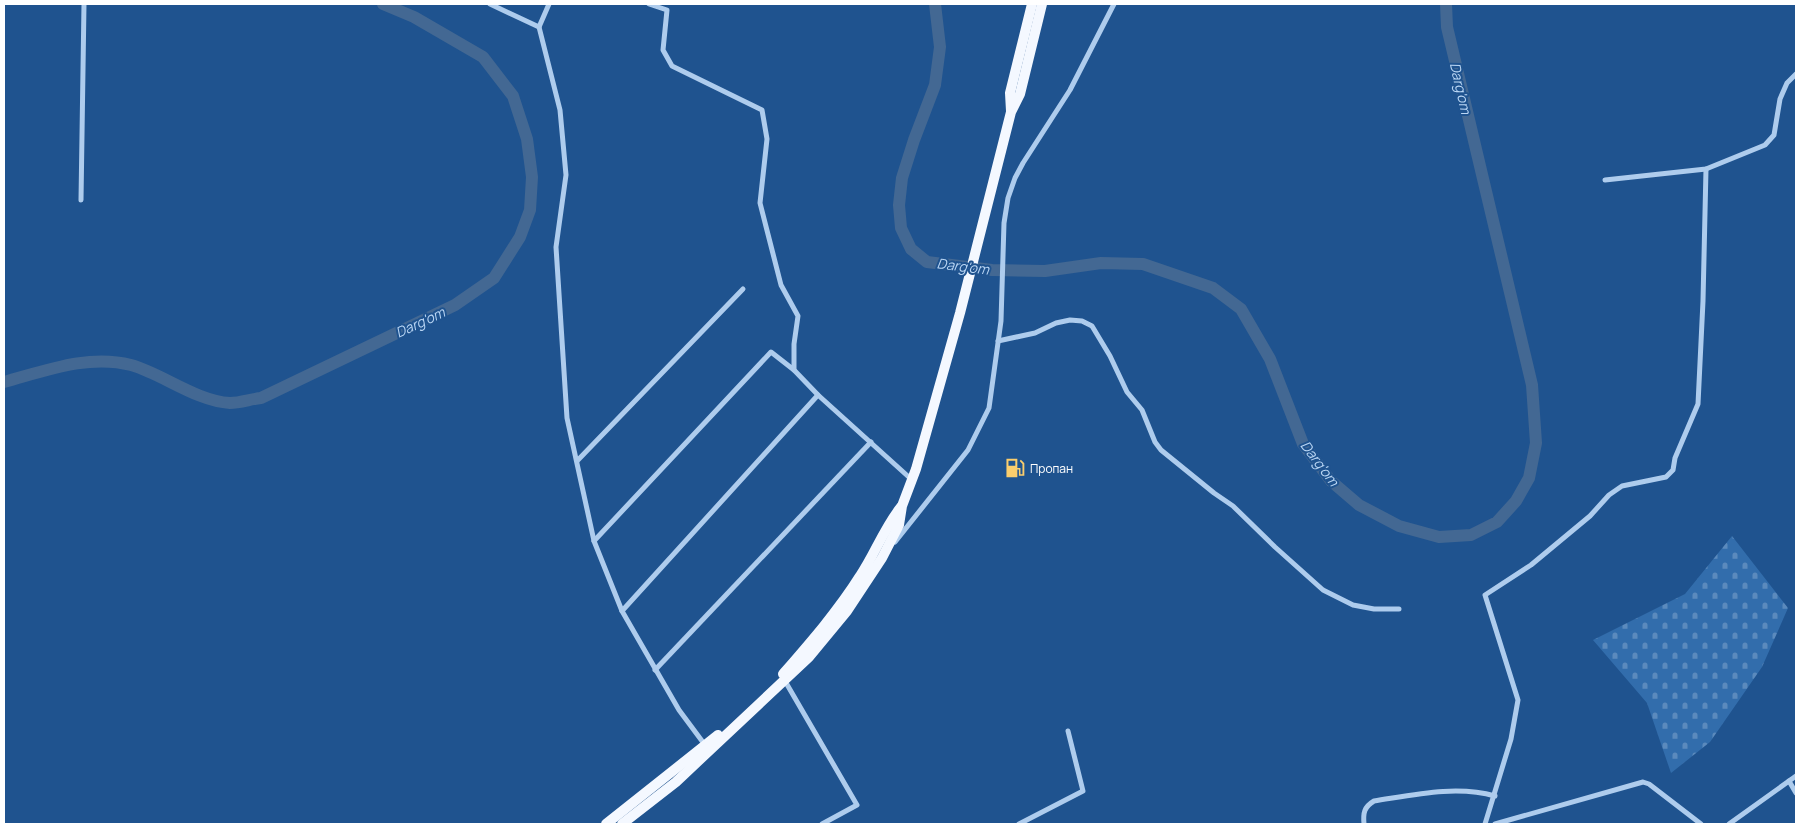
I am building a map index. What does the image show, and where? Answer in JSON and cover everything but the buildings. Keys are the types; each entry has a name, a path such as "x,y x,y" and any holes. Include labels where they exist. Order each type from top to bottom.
{"main road":[{"path":"1012,112 1010,93 1032,4"},
{"path":"622,824 676,782 809,658 847,611 882,558 899,526 902,506 916,469 960,313 1012,112 1020,94 1042,4"},
{"path":"606,824 705,746 779,679 854,586 874,554 891,520 902,506"}],"street":[{"path":"81,200 84,4"},
{"path":"490,4 539,27"},
{"path":"549,4 539,27 560,110 566,175 556,248 567,418 576,462 594,541 622,611 654,670 679,710 705,746"},
{"path":"649,4 667,10 663,50 672,66 762,110 767,140 760,204 781,285 798,316 794,344 794,370"},
{"path":"882,558 968,450 989,408 1001,321 1004,223 1008,198 1015,178 1033,146 1070,90 1114,4"},
{"path":"1605,180 1706,169 1765,145 1774,135 1780,98 1787,83 1796,74"},
{"path":"1485,824 1511,739 1518,700 1485,595 1532,565 1590,516 1609,495 1622,486 1666,477 1673,470 1675,458 1698,404 1706,169"},
{"path":"576,462 743,289"},
{"path":"998,341 1035,333 1056,323 1070,320 1082,321 1092,326 1110,356 1127,392 1142,410 1155,442 1161,450 1214,494 1234,506 1275,547 1323,590 1353,605 1374,609 1399,609"},
{"path":"594,541 772,352 794,370 818,395 911,479"},
{"path":"622,611 818,395"},
{"path":"654,670 871,442"},
{"path":"785,681 857,805 822,824"},
{"path":"1018,824 1083,791 1068,731"},
{"path":"1729,824 1796,776"},
{"path":"1789,781 1796,793"},
{"path":"1495,824 1643,782 1649,784 1701,824"},
{"path":"1364,824 1363,812 1374,801 1435,792 1482,793 1495,796"}],"green space":[{"path":"1732,536 1788,608 1762,667 1710,742 1671,773 1647,703 1593,640 1685,594"}],"waterway":[{"name":"Darg'om","path":"4,382 67,365 99,361 115,362 143,369 192,392 217,401 234,403 261,398 455,305 494,278 520,237 530,210 532,177 527,139 513,96 483,57 414,17 383,4"},
{"name":"Darg'om","path":"935,4 940,47 935,85 902,178 899,205 901,228 911,249 927,262 992,270 1045,271 1101,263 1143,264 1213,288 1241,309 1270,359 1303,444 1331,481 1359,505 1399,526 1439,537 1471,535 1497,522 1516,501 1529,478 1536,443 1532,385 1447,27 1446,4"}],"place":[{"name":"Пропан","path":"1015,468"}]}
